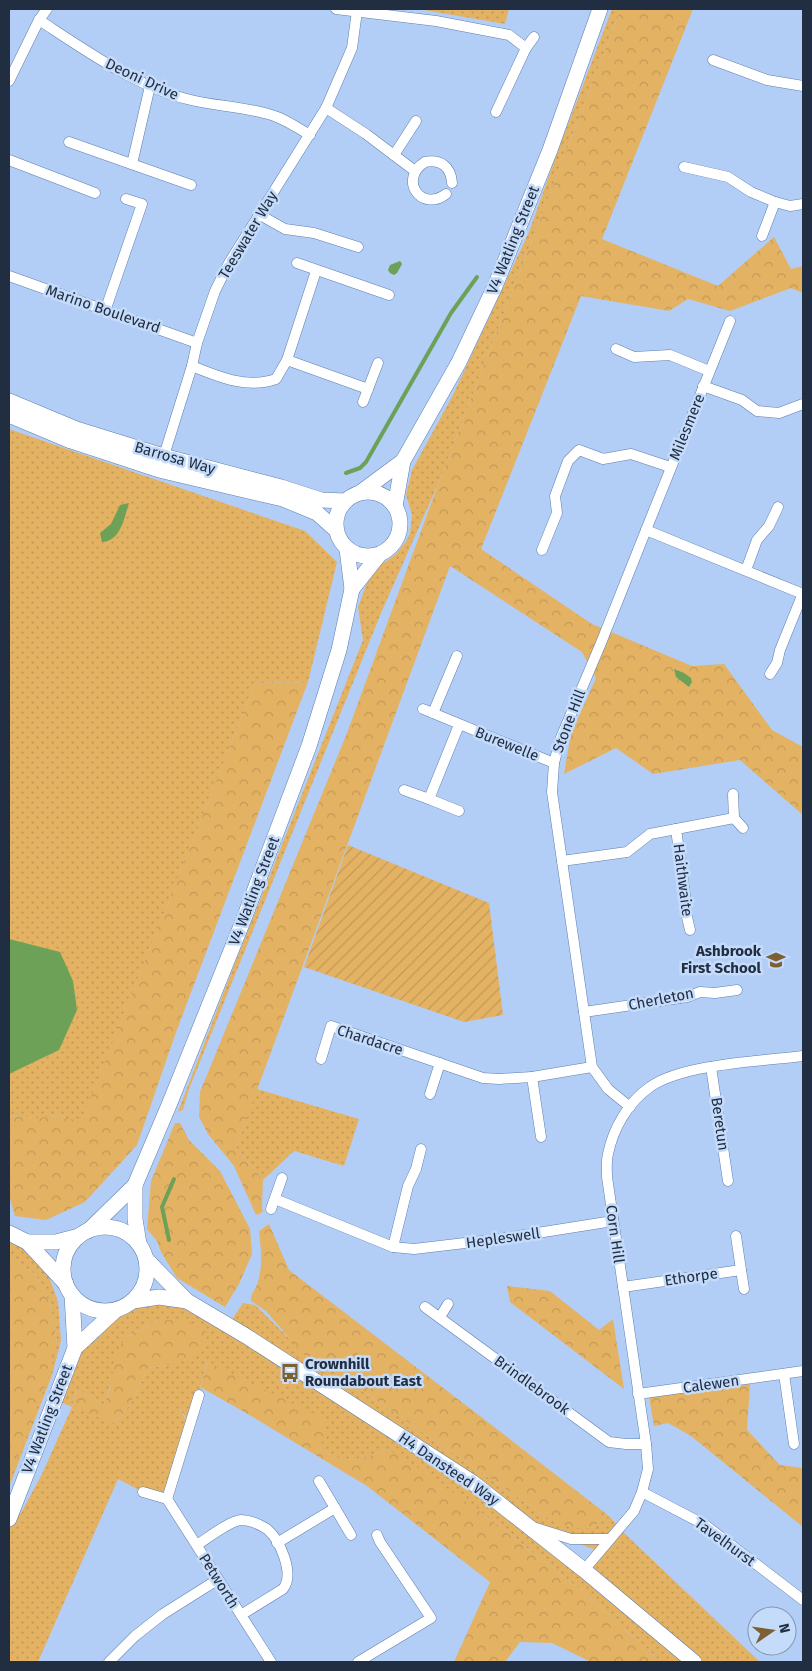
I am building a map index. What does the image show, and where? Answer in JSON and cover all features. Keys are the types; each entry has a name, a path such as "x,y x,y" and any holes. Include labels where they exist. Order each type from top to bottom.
{"street":[{"path":"9,81 39,20 47,9"},
{"path":"336,9 436,21 509,35 526,48"},
{"name":"V4 Watling Street","path":"395,506 403,461 459,362 495,286 550,150 600,9"},
{"name":"Teeswater Way","path":"161,463 192,366 197,342 216,291 229,263 326,108 352,48 357,11"},
{"name":"Deoni Drive","path":"39,20 90,54 150,86 187,99 250,109 278,117 310,135"},
{"path":"496,112 526,48 534,37"},
{"path":"714,60 767,80 803,86"},
{"path":"132,164 150,86"},
{"path":"326,108 366,134 415,171"},
{"path":"394,155 416,120"},
{"path":"68,142 191,185"},
{"path":"9,160 95,193"},
{"path":"446,194 435,200 423,198 414,189 415,171 425,162 438,162 449,170 452,183"},
{"path":"684,167 728,177 751,192 774,202 790,206 803,204"},
{"path":"106,311 142,204 126,199"},
{"path":"762,236 774,202"},
{"path":"260,214 285,228 314,233 358,247"},
{"path":"297,263 389,295"},
{"path":"192,366 231,381 266,383 276,379 287,360 316,271"},
{"name":"Marino Boulevard","path":"9,276 197,342"},
{"name":"Milesmere","path":"646,530 730,321"},
{"path":"616,350 634,357 670,355 710,371"},
{"path":"287,360 368,390"},
{"path":"363,402 378,363"},
{"name":"Milesmere","path":"704,386 742,400 757,411 778,413 803,404"},
{"name":"Barrosa Way","path":"9,401 161,463 283,499 317,513 336,530"},
{"name":"Barrosa Way","path":"9,415 71,442 161,463 282,487 321,500 345,501"},
{"name":"Milesmere","path":"542,550 557,513 555,496 568,461 579,450 604,459 631,454 670,467"},
{"name":"V4 Watling Street","path":"361,492 403,461"},
{"path":"369,492 384,496 395,506 401,522 398,538 393,546 372,557 359,556 347,549 342,544 336,530 337,514 345,501 353,495 369,492"},
{"path":"746,570 757,540 769,526 778,506"},
{"path":"646,530 803,594 780,650 777,663 770,674"},
{"name":"Stone Hill","path":"630,1107 608,1089 592,1067 552,792 554,763 560,740 646,530"},
{"name":"V4 Watling Street","path":"139,1244 135,1219 135,1185 243,921 309,746 339,650 352,589 347,549"},
{"name":"V4 Watling Street","path":"352,589 379,555"},
{"name":"Burewelle","path":"456,656 428,711 554,763"},
{"name":"Burewelle","path":"430,799 459,724"},
{"path":"404,790 459,811"},
{"path":"733,794 734,818 743,828"},
{"name":"Haithwaite","path":"562,861 627,852 650,834 734,818"},
{"name":"Haithwaite","path":"676,829 686,913 690,930"},
{"name":"Cherleton","path":"584,1012 687,997 700,992 714,993 737,990"},
{"name":"Chardacre","path":"321,1059 327,1024 483,1078 532,1077 592,1067"},
{"name":"Corn Hill","path":"584,1570 634,1510 642,1492 648,1469 607,1177 607,1156 616,1129 630,1107 650,1087 680,1073 711,1067 803,1056"},
{"path":"430,1094 440,1063"},
{"name":"Beretun","path":"711,1067 728,1182"},
{"path":"532,1077 541,1138"},
{"path":"392,1247 408,1186 416,1168 421,1149"},
{"path":"272,1209 282,1178"},
{"name":"V4 Watling Street","path":"84,1233 135,1185"},
{"name":"Hepleswell","path":"275,1199 392,1247 414,1249 614,1221"},
{"path":"9,1234 27,1242 56,1242 102,1227 116,1228 129,1234 139,1244 147,1260 145,1283 133,1301 116,1310 92,1309 81,1304 27,1242"},
{"path":"69,1290 63,1271 65,1258 71,1245 84,1233"},
{"path":"736,1236 744,1289"},
{"name":"H4 Dansteed Way","path":"147,1260 187,1301 246,1336 472,1482 584,1570 694,1662"},
{"name":"Ethorpe","path":"623,1287 741,1270"},
{"name":"V4 Watling Street","path":"69,1290 75,1348"},
{"name":"H4 Dansteed Way","path":"133,1301 160,1297 187,1301"},
{"path":"440,1317 448,1304"},
{"name":"Brindlebrook","path":"426,1307 609,1442 646,1444"},
{"name":"V4 Watling Street","path":"9,1519 75,1348 116,1310"},
{"name":"Calewen","path":"638,1394 803,1371"},
{"path":"784,1374 794,1444"},
{"path":"143,1492 168,1499 199,1395"},
{"path":"319,1481 351,1534"},
{"name":"Tavelhurst","path":"642,1492 705,1525 803,1600"},
{"name":"Petworth","path":"168,1499 270,1662"},
{"path":"276,1543 335,1508"},
{"path":"197,1544 235,1521 255,1522 268,1530 287,1561 286,1585 283,1589 241,1615"},
{"path":"529,1526 571,1539 608,1539"},
{"path":"364,1661 430,1618 377,1535"},
{"path":"109,1662 135,1636 163,1614 218,1580"}],"green space":[{"path":"418,9 509,9 505,24"},
{"path":"612,9 621,9 439,482 381,613 189,1089 183,1110 178,1112 363,640 358,607 371,572 396,554 410,534 412,514 406,495 412,470 453,395 529,232"},
{"path":"621,9 693,9 602,239 718,286 774,237 791,269 803,266 803,293 791,288 730,311 688,299 669,311 581,296 481,549 592,624 692,666 724,664 772,730 803,747 803,815 740,760 653,774 616,748 564,774 571,734 596,678 582,652 450,566 236,1147 263,1180 263,1212 256,1215 234,1166 208,1134 199,1117 200,1092 347,733 439,482"},
{"path":"9,429 305,531 337,562 308,682 255,683 81,1123 60,1116 36,1118 9,1116"},
{"path":"308,682 175,1035 137,1145 85,1202 46,1220 15,1216 9,1196 9,1116 36,1118 60,1116 81,1122 255,683"},
{"path":"348,845 489,903 503,1015 464,1022 304,967"},
{"path":"257,1089 359,1119 344,1166 294,1151 263,1180 236,1147"},
{"path":"175,1123 180,1123 189,1140 220,1171 250,1229 252,1254 239,1284 225,1307 177,1278 161,1252 157,1241 147,1229 151,1181"},
{"path":"269,1224 289,1270 609,1516 591,1528 573,1528 551,1520 330,1369 301,1353 266,1311 251,1301 261,1269 259,1231"},
{"path":"9,1238 38,1259 49,1277 58,1301 61,1341 52,1375 9,1487 9,1480 57,1342 50,1304 36,1275 9,1256"},
{"path":"9,1256 36,1275 50,1304 57,1342 50,1373 9,1480"},
{"path":"507,1286 550,1291 599,1330 613,1319 624,1389 510,1302"},
{"path":"159,1297 229,1324 243,1303 255,1305 297,1346 301,1353 330,1369 551,1520 591,1528 609,1516 624,1533 747,1650 747,1656 754,1656 760,1662 661,1662 582,1591 482,1513 388,1450 354,1459 330,1455 320,1450 321,1439 207,1362 191,1424 178,1407 187,1421 167,1499 143,1492 118,1479 38,1662 9,1662 9,1519 10,1516 21,1513 42,1474 72,1407 53,1399 75,1348 116,1310","holes":["157,1320 186,1320 168,1365 149,1368 125,1412 113,1423 72,1406 77,1389 104,1405 126,1337","531,1527 599,1551 584,1570"]},
{"path":"157,1320 186,1320 208,1333 201,1355 168,1365 149,1368 125,1412 113,1423 72,1407 77,1389 104,1405 110,1388 116,1353 126,1337"},
{"path":"207,1362 327,1420 320,1450 330,1455 354,1459 388,1450 402,1457 482,1513 582,1591 661,1662 591,1662 552,1643 520,1642 505,1662 454,1662 490,1582 367,1486 202,1388 199,1395"},
{"path":"750,1384 747,1430 780,1465 803,1468 803,1527 691,1436 668,1423 654,1426 649,1397"}],"shaded area":[{"path":"400,261 402,264 397,273 394,275 390,273 388,270 390,265"},
{"path":"129,503 118,533 114,538 102,542 100,533 111,524 120,505"},
{"path":"674,669 691,678 692,682 689,687 676,677"},
{"path":"9,939 60,952 73,981 77,1010 59,1050 9,1074"}],"waterway":[{"path":"346,473 360,468 366,462 451,313 477,277"},
{"path":"169,1240 162,1207 174,1179"}],"place":[{"name":"Ashbrook First School","path":"776,960"},
{"name":"Crownhill Roundabout East","path":"290,1373"}]}
